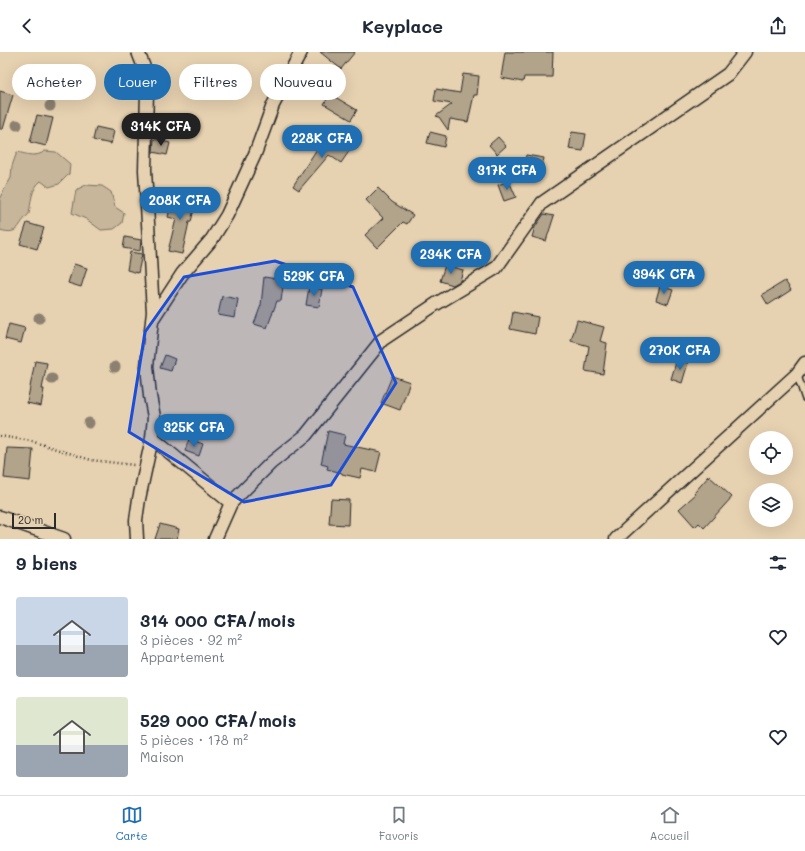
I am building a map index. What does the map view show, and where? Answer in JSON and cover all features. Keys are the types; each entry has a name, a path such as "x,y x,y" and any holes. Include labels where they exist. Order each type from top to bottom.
{"street":[{"path":"137,539 136,520 152,438 154,417 147,366 152,307 145,170 147,92 145,70 138,52"},
{"path":"151,321 182,274 212,239 227,215 255,154 274,105 301,52"},
{"path":"215,539 231,503 270,464 306,435 382,340 436,304 496,268 542,203 728,74 745,52"},
{"path":"616,539 797,374 805,363"},
{"path":"152,438 231,503"},
{"path":"0,517 64,539"}],"lane":[{"path":"797,374 805,398"}],"path":[{"path":"0,436 31,441 91,460 146,466"}],"highlighted area":[{"path":"275,261 353,287 396,383 331,485 244,502 129,432 145,332 184,277"}],"shaded area":[{"path":"45,151 56,152 70,164 69,174 59,184 49,187 41,181 33,192 29,214 18,228 11,231 0,230 0,197 11,178 12,166 17,152 35,155"},
{"path":"86,185 102,186 111,192 115,207 124,213 122,223 114,229 101,230 86,219 72,213 76,190"}],"building":[{"path":"320,52 355,52 345,64 335,64"},
{"path":"505,52 553,52 552,77 524,77 523,82 501,78"},
{"path":"463,74 479,76 477,95 474,95 468,122 450,119 448,130 439,117 436,116 452,104 434,101 436,89 460,93"},
{"path":"0,91 12,95 12,98 3,129 0,129"},
{"path":"326,100 340,100 357,110 351,120 324,104"},
{"path":"37,115 53,118 46,146 30,142"},
{"path":"96,127 114,131 111,144 93,140"},
{"path":"430,132 446,136 444,147 427,143"},
{"path":"572,132 586,134 583,151 569,149"},
{"path":"326,135 350,150 341,163 329,155 299,190 293,186"},
{"path":"498,137 506,146 497,154 489,145"},
{"path":"154,139 170,143 167,155 153,152"},
{"path":"526,155 544,158 540,177 523,173"},
{"path":"509,181 516,197 504,201 498,185"},
{"path":"378,188 392,202 413,215 407,224 403,222 377,248 365,235 383,218 366,200"},
{"path":"173,195 196,200 191,222 189,222 182,254 168,251 176,219 168,217"},
{"path":"544,214 554,216 546,241 532,237 535,227"},
{"path":"27,223 44,228 37,249 20,244"},
{"path":"125,237 141,240 140,251 123,248"},
{"path":"130,252 142,254 138,273 127,270"},
{"path":"74,264 87,268 81,287 68,283"},
{"path":"445,265 463,270 460,281 453,285 440,281"},
{"path":"330,269 344,273 340,288 326,284"},
{"path":"264,277 284,280 281,301 277,301 267,328 254,324 261,305"},
{"path":"785,281 791,290 768,305 762,295"},
{"path":"660,286 673,290 668,304 656,300"},
{"path":"309,287 322,289 319,307 306,305"},
{"path":"222,296 238,299 235,318 218,315"},
{"path":"513,312 538,317 535,334 510,329"},
{"path":"577,320 604,327 600,341 607,343 603,374 585,371 589,346 571,341"},
{"path":"9,324 25,328 21,343 5,339"},
{"path":"165,355 175,359 171,371 160,368"},
{"path":"677,359 688,363 682,383 671,379"},
{"path":"35,361 47,363 42,389 44,389 41,406 27,403"},
{"path":"392,376 410,382 400,410 381,403"},
{"path":"328,431 345,435 343,444 381,452 376,472 362,469 360,478 327,469 328,466 321,464"},
{"path":"189,439 203,444 199,456 185,451"},
{"path":"7,448 33,449 30,481 4,478"},
{"path":"709,476 732,497 704,528 699,523 695,527 679,509 696,494 694,493"},
{"path":"331,499 349,500 348,525 329,524"},
{"path":"160,524 179,529 177,539 155,539"}]}
